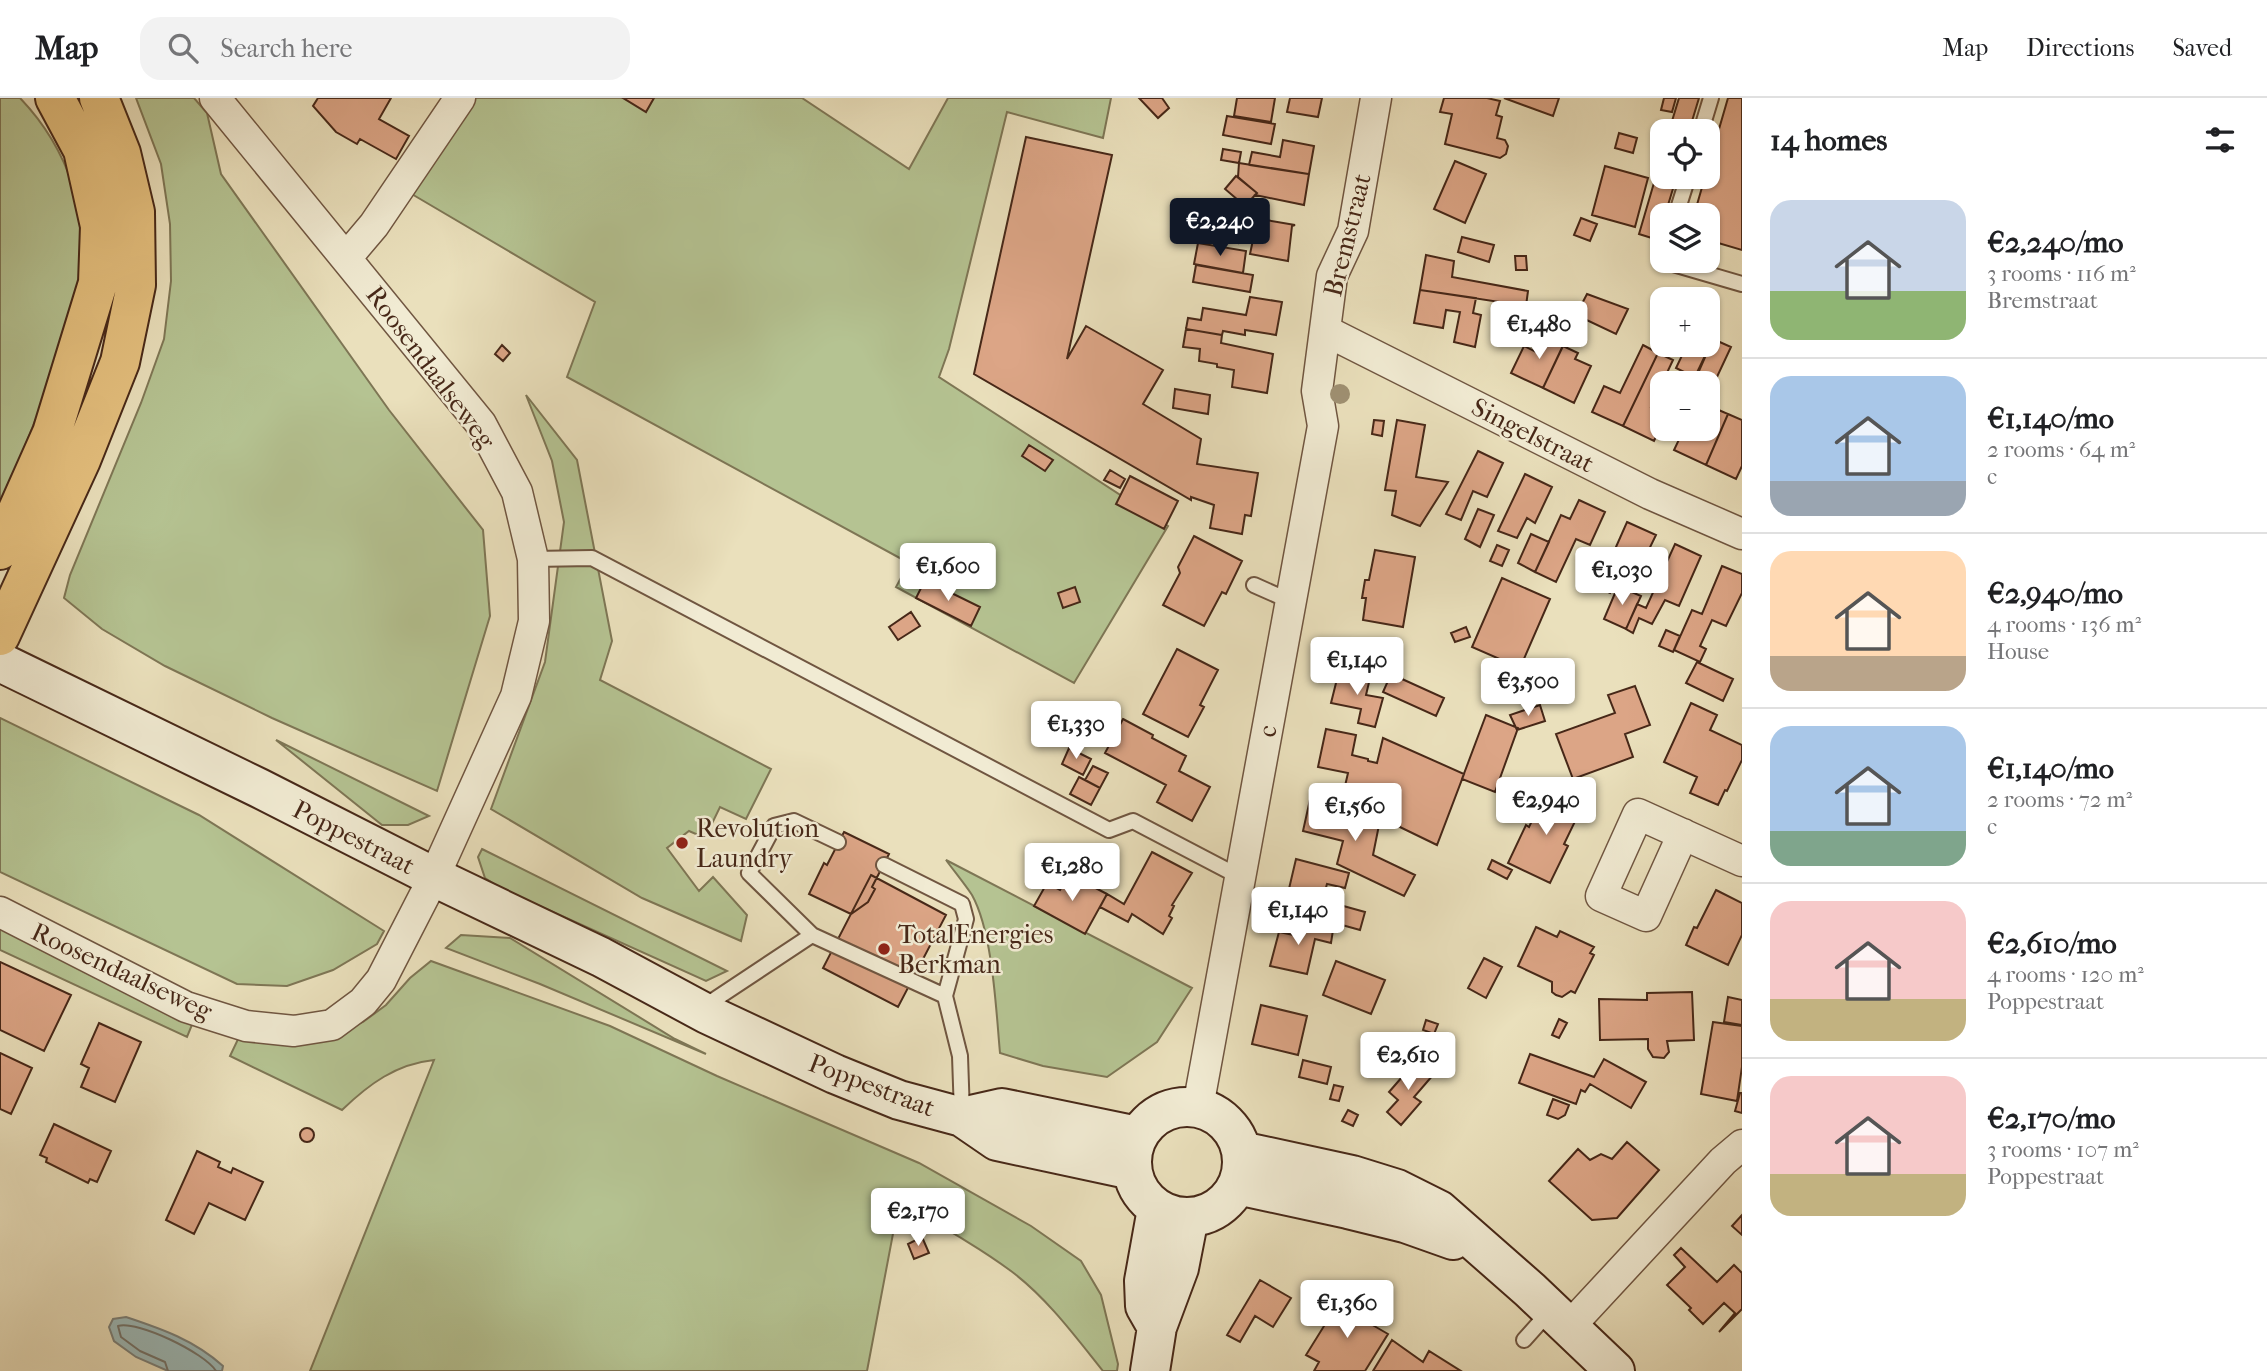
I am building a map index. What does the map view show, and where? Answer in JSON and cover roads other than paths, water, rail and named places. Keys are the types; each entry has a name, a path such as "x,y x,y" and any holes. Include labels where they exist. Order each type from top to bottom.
{"highway":[{"path":"0,550 52,433 99,283 100,226 83,150 55,98"},
{"path":"0,636 81,460 120,362 136,285 135,212 121,153 99,98"}],"street":[{"name":"Roosendaalseweg","path":"0,912 186,1007 246,1027 294,1031 332,1024 363,1002 381,980 434,877 516,696 534,621 533,559 517,492 481,424 215,98"},
{"path":"346,257 374,225 460,98"},
{"name":"Bremstraat","path":"1326,331 1332,276 1353,231 1376,98"},
{"name":"Singelstraat","path":"1326,331 1650,494 1742,534"},
{"name":"c","path":"1198,1107 1323,426 1317,391 1326,331"},
{"name":"Poppestraat","path":"0,662 601,957 707,1014 835,1074 899,1100 962,1117 1002,1108 1135,1153"},
{"path":"1682,834 1742,860"},
{"path":"1180,1106 1198,1107 1214,1113 1236,1136 1239,1168 1229,1198 1217,1208 1204,1214 1173,1213 1145,1198 1136,1185 1135,1153 1148,1121 1163,1111 1180,1106"},
{"path":"1560,1318 1742,1145"},
{"path":"1239,1168 1352,1175 1397,1189 1439,1210 1615,1371"},
{"path":"1150,1371 1157,1327 1145,1306 1144,1281 1173,1213"}],"lane":[{"path":"1704,119 1710,98"},
{"path":"1704,273 1742,284"},
{"path":"533,559 593,558 1109,830 1133,821 1240,877"},
{"path":"1254,585 1290,601"},
{"path":"838,842 794,821 774,826 748,873 812,935 945,996 966,919 962,904 884,865"},
{"path":"707,1014 714,1000 812,935"},
{"name":"Poppestraat","path":"945,996 960,1056 962,1117"},
{"path":"1524,1340 1560,1318"}],"water":[{"path":"126,1317 189,1342 223,1366 222,1371 168,1371 136,1357 114,1341 109,1327 113,1319"}],"place":[{"name":"Revolution Laundry","path":"682,843"},
{"name":"TotalEnergies Berkman","path":"884,949"}]}
